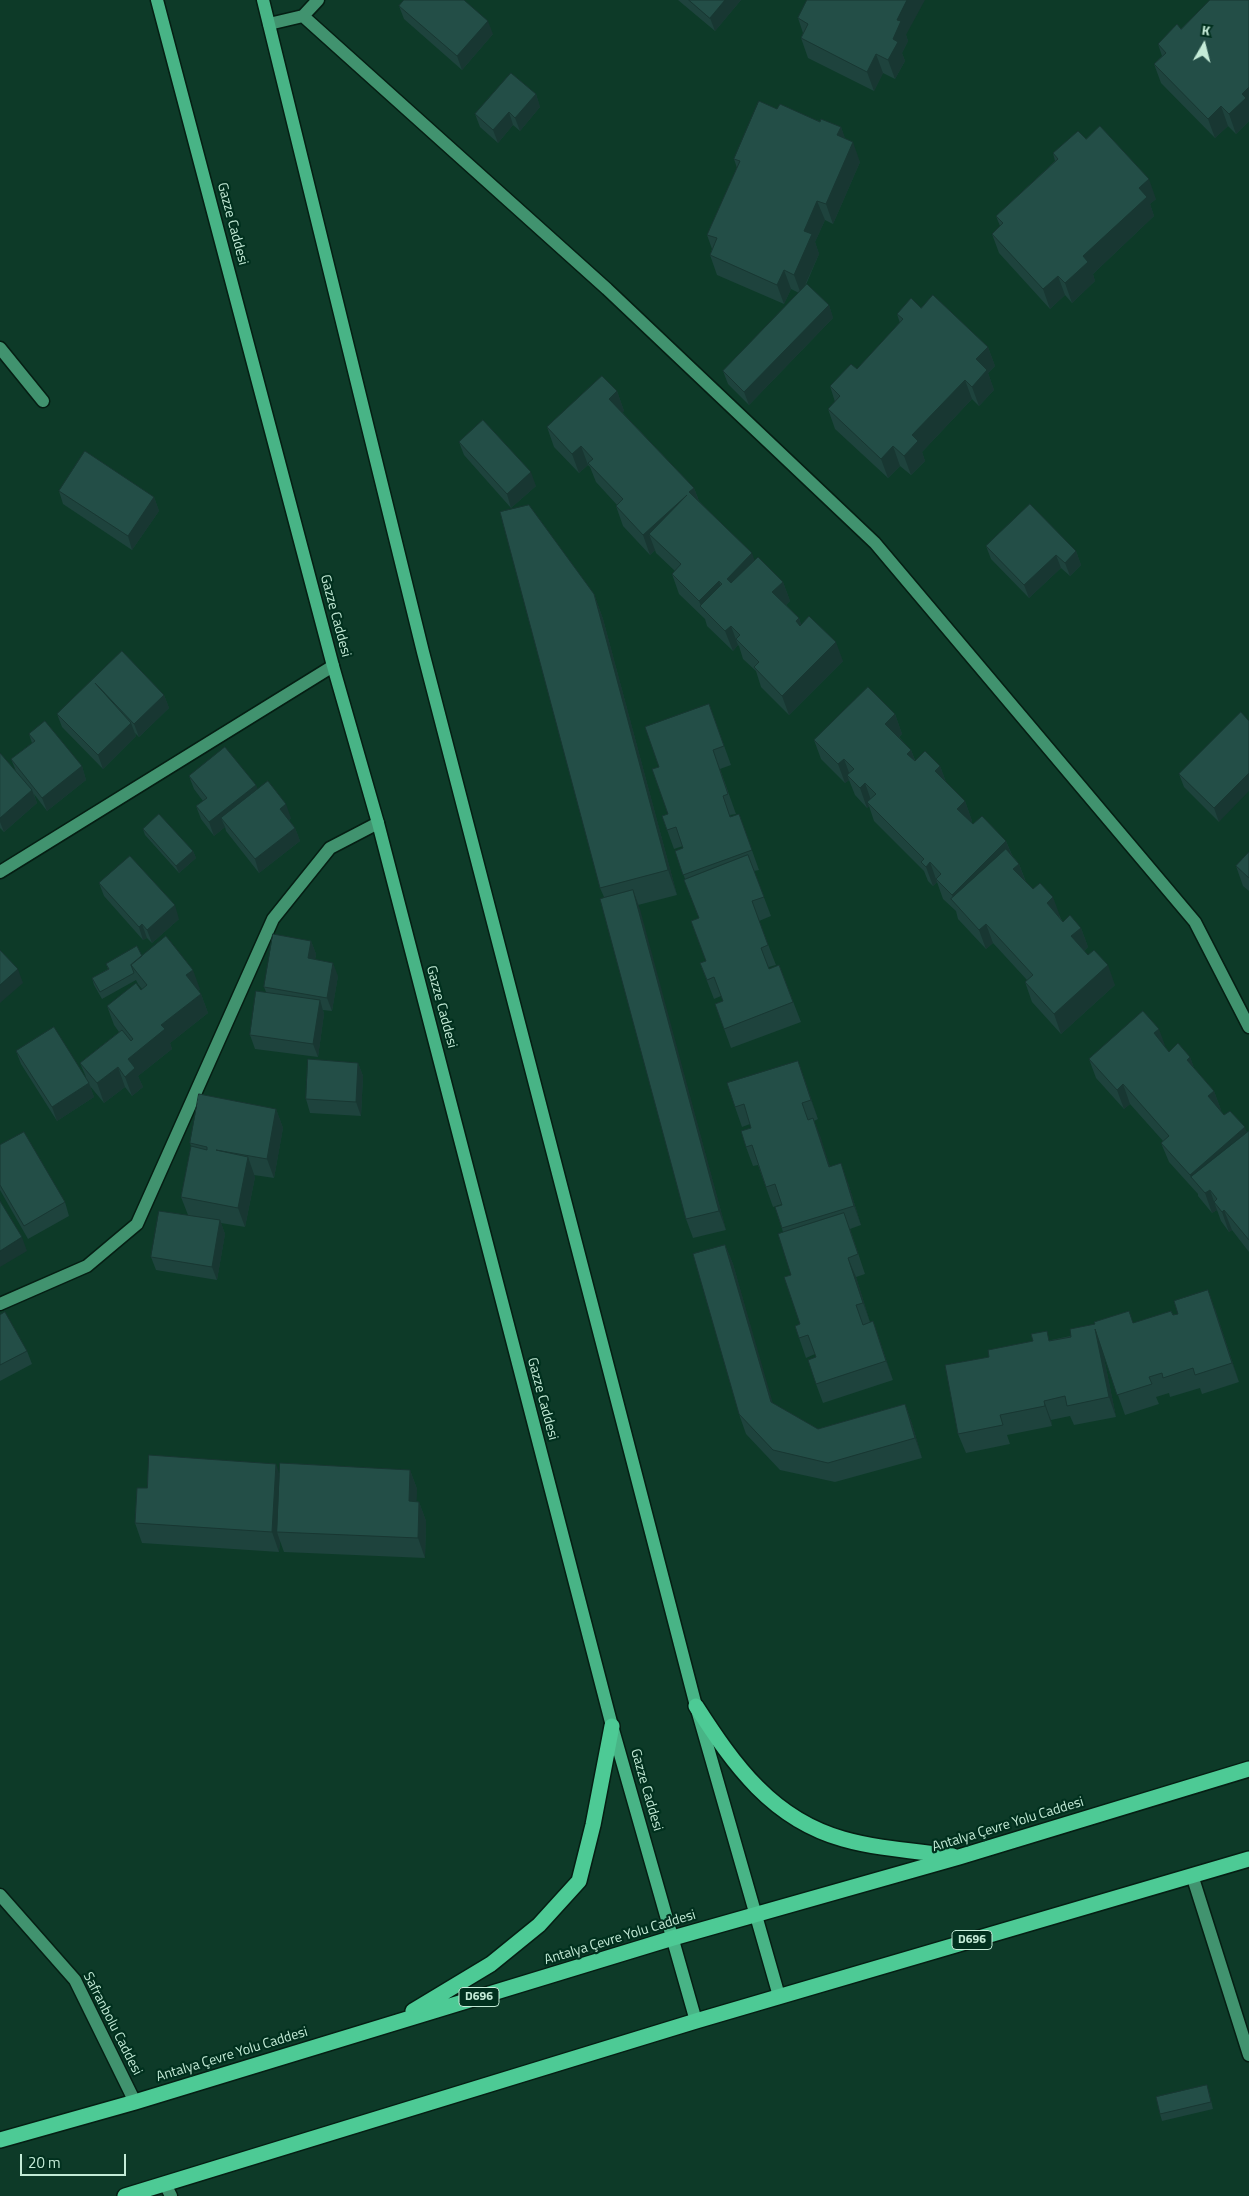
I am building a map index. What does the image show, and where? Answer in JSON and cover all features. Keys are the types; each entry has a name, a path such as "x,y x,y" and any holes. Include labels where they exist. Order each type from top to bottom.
{"highway":[{"path":"696,1706 723,1749 742,1773 766,1797 806,1825 843,1839 886,1848 959,1857"},
{"path":"392,2024 491,1964 539,1926 580,1881 593,1826 612,1726"},
{"name":"Antalya Çevre Yolu Caddesi","path":"0,2140 135,2102 673,1938 959,1857 1249,1769"},
{"name":"D696","path":"125,2196 168,2190 696,2020 1249,1859"}],"main road":[{"name":"Gazze Caddesi","path":"157,0 333,666 378,823 612,1726 696,2020"},
{"path":"263,0 423,652 696,1706 779,1996"}],"street":[{"path":"269,24 303,16 318,0"},
{"path":"303,16 607,289 875,543 1195,922 1249,1028"},
{"path":"0,348 43,401"},
{"path":"0,872 333,666"},
{"path":"0,1304 87,1266 137,1224 273,919 330,848 378,823"},
{"path":"1192,1875 1249,2055"},
{"name":"Safranbolu Caddesi","path":"0,1894 75,1980 135,2102"}],"building":[{"path":"404,0 464,0 488,21 457,56 399,6"},
{"path":"689,0 725,0 710,18"},
{"path":"807,0 907,0 897,20 901,21 893,39 898,42 888,60 876,54 867,72 801,38 808,24 798,18"},
{"path":"1210,0 1249,0 1249,87 1242,94 1246,98 1229,114 1221,106 1208,119 1154,64 1166,53 1158,44 1177,24 1181,29"},
{"path":"511,73 536,94 515,118 509,112 493,130 475,114"},
{"path":"759,101 777,109 780,104 820,122 821,119 841,127 837,135 853,142 826,204 817,201 804,231 812,234 794,275 784,270 777,285 710,255 717,238 707,235 740,161 734,159"},
{"path":"1100,126 1149,179 1139,188 1147,197 1083,256 1088,262 1065,283 1058,276 1043,289 992,234 1003,223 996,216 1058,159 1053,153 1078,131 1086,139"},
{"path":"807,284 829,305 744,392 723,371"},
{"path":"933,295 988,347 976,359 987,370 972,387 965,380 912,435 918,441 904,456 893,446 881,459 828,409 840,396 830,386 851,364 857,369 903,319 897,314 911,298 921,308"},
{"path":"602,376 617,391 609,399 694,488 689,492 752,553 727,579 731,583 758,557 783,582 772,592 799,618 796,621 800,626 809,616 836,642 782,696 754,667 759,662 736,639 740,635 731,626 725,631 700,606 722,584 719,581 699,601 672,574 681,564 649,534 687,495 643,535 616,506 623,499 588,463 593,459 581,446 572,454 547,427"},
{"path":"483,420 531,472 507,494 459,442"},
{"path":"85,451 154,497 128,536 59,491"},
{"path":"1030,504 1076,551 1065,563 1056,555 1024,585 986,546"},
{"path":"529,505 594,594 668,870 600,888 500,512"},
{"path":"122,651 164,695 134,724 95,683 131,723 98,755 57,714"},
{"path":"868,687 895,714 885,724 911,750 907,754 915,761 925,751 940,766 935,771 965,801 957,809 973,824 982,816 1006,841 952,895 936,879 941,874 930,862 926,867 921,862 924,859 867,802 876,794 865,783 860,788 847,775 854,769 844,759 838,764 814,740"},
{"path":"709,704 724,746 713,750 728,794 723,796 730,817 739,814 752,850 683,875 675,851 683,848 676,827 667,830 662,816 668,814 652,769 659,767 645,727"},
{"path":"1241,712 1249,721 1249,773 1214,808 1179,774"},
{"path":"45,721 82,766 42,798 11,759 35,741 29,734"},
{"path":"225,747 256,785 209,822 196,806 207,798 189,776"},
{"path":"0,753 32,790 0,818"},
{"path":"268,781 286,804 280,809 295,828 255,859 221,818"},
{"path":"159,814 193,851 176,866 143,829"},
{"path":"1006,849 1019,864 1013,869 1033,889 1040,883 1053,897 1047,903 1063,922 1070,915 1081,928 1071,936 1088,955 1094,950 1108,965 1054,1014 1025,982 1033,975 986,924 979,930 951,899"},
{"path":"1249,852 1249,878 1236,866"},
{"path":"748,855 764,897 752,901 768,945 761,948 769,969 779,965 793,1002 724,1029 715,1004 723,1001 714,977 707,980 700,963 706,961 691,921 699,918 684,880"},
{"path":"130,856 175,905 147,930 142,924 139,927 99,883"},
{"path":"633,890 719,1211 686,1219 600,899"},
{"path":"273,934 311,941 308,958 333,963 327,998 264,987"},
{"path":"166,936 193,970 186,975 201,994 161,1025 165,1029 128,1059 135,1068 125,1077 118,1067 97,1083 80,1063 122,1030 131,1041 133,1039 107,1006 136,983 141,990 147,985 131,965"},
{"path":"137,946 142,956 131,965 134,973 100,992 92,978 109,969 106,964"},
{"path":"0,950 18,969 0,985"},
{"path":"256,991 320,1000 313,1044 250,1035"},
{"path":"1143,1011 1159,1029 1154,1033 1169,1052 1178,1043 1190,1057 1187,1060 1214,1091 1208,1096 1224,1115 1230,1111 1245,1127 1190,1175 1161,1143 1169,1136 1123,1084 1117,1090 1089,1059"},
{"path":"54,1027 89,1083 52,1107 16,1051"},
{"path":"308,1059 358,1063 356,1102 306,1099"},
{"path":"798,1061 811,1100 802,1103 808,1120 813,1118 829,1167 841,1163 854,1206 782,1228 775,1207 782,1205 775,1184 766,1187 752,1145 746,1147 741,1131 751,1128 744,1104 735,1107 727,1083"},
{"path":"199,1094 276,1109 267,1159 216,1150 248,1157 238,1208 181,1197 191,1146 207,1150 207,1147 190,1143"},
{"path":"1249,1131 1249,1240 1224,1210 1222,1212 1214,1202 1217,1199 1210,1190 1205,1193 1191,1177"},
{"path":"24,1132 65,1202 24,1226 0,1185 0,1145"},
{"path":"0,1201 22,1237 0,1251"},
{"path":"159,1211 220,1220 212,1267 151,1257"},
{"path":"844,1213 858,1254 848,1258 863,1303 856,1305 863,1325 873,1321 886,1361 816,1384 808,1360 816,1357 808,1335 799,1338 795,1326 800,1324 784,1277 791,1275 778,1234"},
{"path":"725,1245 771,1402 818,1429 905,1404 915,1438 828,1463 773,1450 739,1414 693,1254"},
{"path":"1208,1290 1232,1363 1195,1375 1193,1368 1163,1378 1162,1373 1149,1377 1152,1384 1117,1395 1095,1329 1109,1397 1067,1406 1065,1396 1044,1401 1045,1406 1000,1415 1003,1425 958,1434 945,1365 989,1357 988,1350 1033,1341 1031,1334 1047,1331 1049,1341 1071,1337 1070,1329 1095,1324 1094,1322 1129,1311 1133,1323 1171,1311 1173,1315 1178,1314 1174,1301"},
{"path":"5,1312 27,1351 0,1365 0,1315"},
{"path":"149,1455 276,1464 272,1532 135,1523 137,1488 147,1488"},
{"path":"280,1463 410,1470 409,1501 419,1502 418,1538 277,1532"},
{"path":"1207,2085 1211,2102 1160,2114 1156,2097"}]}
